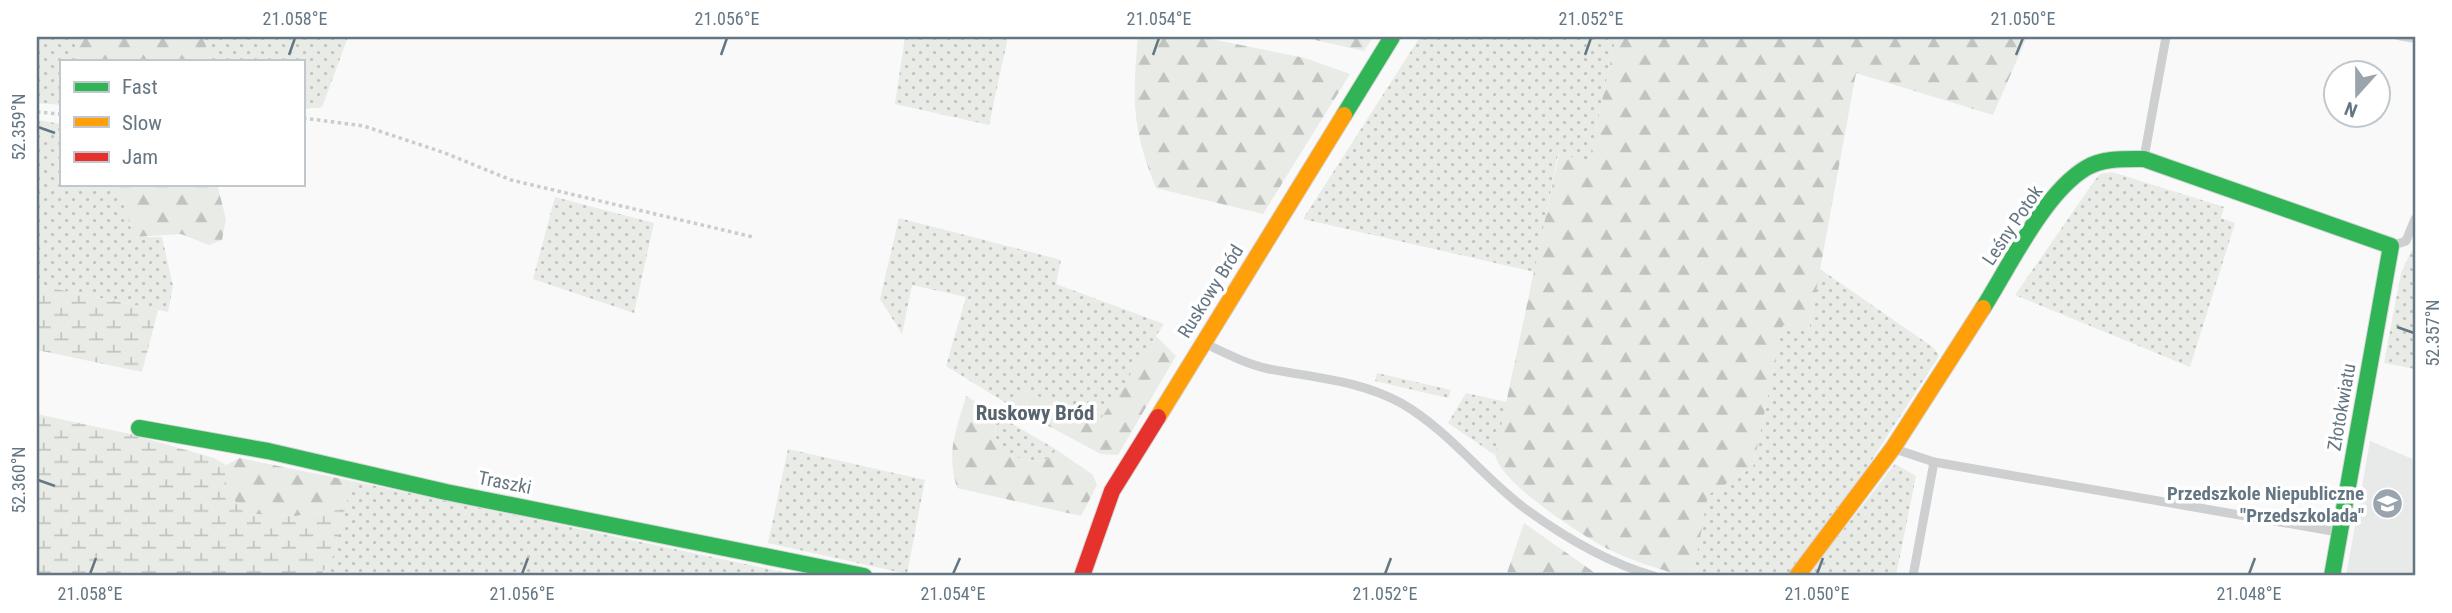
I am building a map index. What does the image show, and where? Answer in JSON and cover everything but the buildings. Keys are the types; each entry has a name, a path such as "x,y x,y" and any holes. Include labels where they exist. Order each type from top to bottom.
{"street":[{"name":"Ruskowy Bród","path":"1082,576 1095,532 1112,491 1392,37"},
{"name":"Leśny Potok","path":"1797,576 1893,448 2045,211 2073,175 2090,163 2144,159 2391,246"},
{"name":"Złotokwiatu","path":"2332,576 2391,246"},
{"name":"Traszki","path":"139,428 268,450 446,492 864,576"}],"lane":[{"path":"2144,159 2166,37"},
{"path":"2391,246 2406,241 2415,219"},
{"path":"1203,343 1267,369 1347,382 1396,400 1467,455 1522,506 1597,552 1654,576"},
{"path":"1893,448 1934,462 2340,533"},
{"path":"1913,576 1934,462"}],"path":[{"path":"37,112 60,114"},
{"path":"304,118 364,126 445,153 511,180 753,237"}],"shaded area":[{"name":"Przedszkole Niepubliczne \"Przedszkolada\"","path":"2370,441 2415,460 2415,576 2346,576"}],"green space":[{"path":"37,37 73,37 80,60 60,60 60,105 37,103"},
{"path":"73,37 203,37 211,60 80,60"},
{"path":"203,37 348,37 322,107 304,109 304,60 211,60"},
{"path":"905,37 1008,37 989,125 895,104"},
{"path":"1138,37 1201,37 1305,58 1350,74 1263,214 1156,188 1138,131 1135,78"},
{"path":"1302,37 1373,37 1364,51"},
{"path":"1420,37 1616,37 1589,161 1558,154 1535,272 1303,219"},
{"path":"1616,37 2027,37 1993,115 1856,73 1809,330 1783,325 1753,467 1708,495 1693,576 1681,576 1627,558 1582,534 1511,480 1500,467 1495,455 1559,154 1589,161"},
{"path":"37,120 60,124 60,186 118,186 134,237 162,237 173,286 168,312 37,285"},
{"path":"2112,172 2224,207 2221,218 2235,223 2190,367 2015,295 2095,180 2100,174"},
{"path":"118,186 218,186 226,219 222,240 209,245 181,234 134,237"},
{"path":"555,197 654,223 634,313 533,279"},
{"path":"899,218 1061,260 1056,284 1164,324 1100,421 1024,391 1011,406 946,366 966,297 912,285 902,334 880,299"},
{"path":"2412,250 2415,250 2415,369 2384,363 2401,273"},
{"path":"1820,269 1934,348 1939,356 1855,486 1790,573 1784,576 1693,576 1707,495 1753,467 1783,324 1809,330"},
{"path":"37,285 158,310 142,372 37,350"},
{"path":"1156,336 1176,356 1118,455 1101,454 1011,406 1024,391 1100,420"},
{"path":"1377,373 1451,390 1448,398 1375,381"},
{"path":"1466,393 1507,402 1495,455 1448,423"},
{"path":"966,396 994,413 996,438 1003,453 1025,460 1044,461 1057,450 1093,475 1097,485 1081,516 957,488 952,452"},
{"path":"994,413 1057,450 1044,461 1025,460 1003,453 996,438"},
{"path":"37,414 130,434 214,458 226,465 224,487 245,514 296,516 345,509 333,556 320,576 37,576"},
{"path":"788,449 925,480 907,574 768,543"},
{"path":"240,458 352,481 345,509 296,516 245,514 224,487 226,465"},
{"path":"1895,464 1916,476 1896,576 1807,576"},
{"path":"352,481 802,576 320,576 333,556"},
{"path":"1524,523 1595,573 1609,576 1506,576"}],"waterway":[{"path":"2398,37 2415,40"}],"traffic: fast":[{"path":"1344,115 1392,37"},
{"path":"1983,308 2028,232 2056,195 2086,168 2107,161 2144,159 2391,246 2332,576"},
{"path":"139,428 268,451 446,492 864,576"}],"traffic: slow":[{"path":"1158,417 1344,115"},
{"path":"1797,576 1893,448 1983,308"}],"traffic: jam":[{"path":"1082,576 1112,491 1158,417"}],"place":[{"name":"Przedszkole Niepubliczne \"Przedszkolada\"","path":"2387,504"}],"district":[{"name":"Ruskowy Bród","path":"1035,413"}]}
